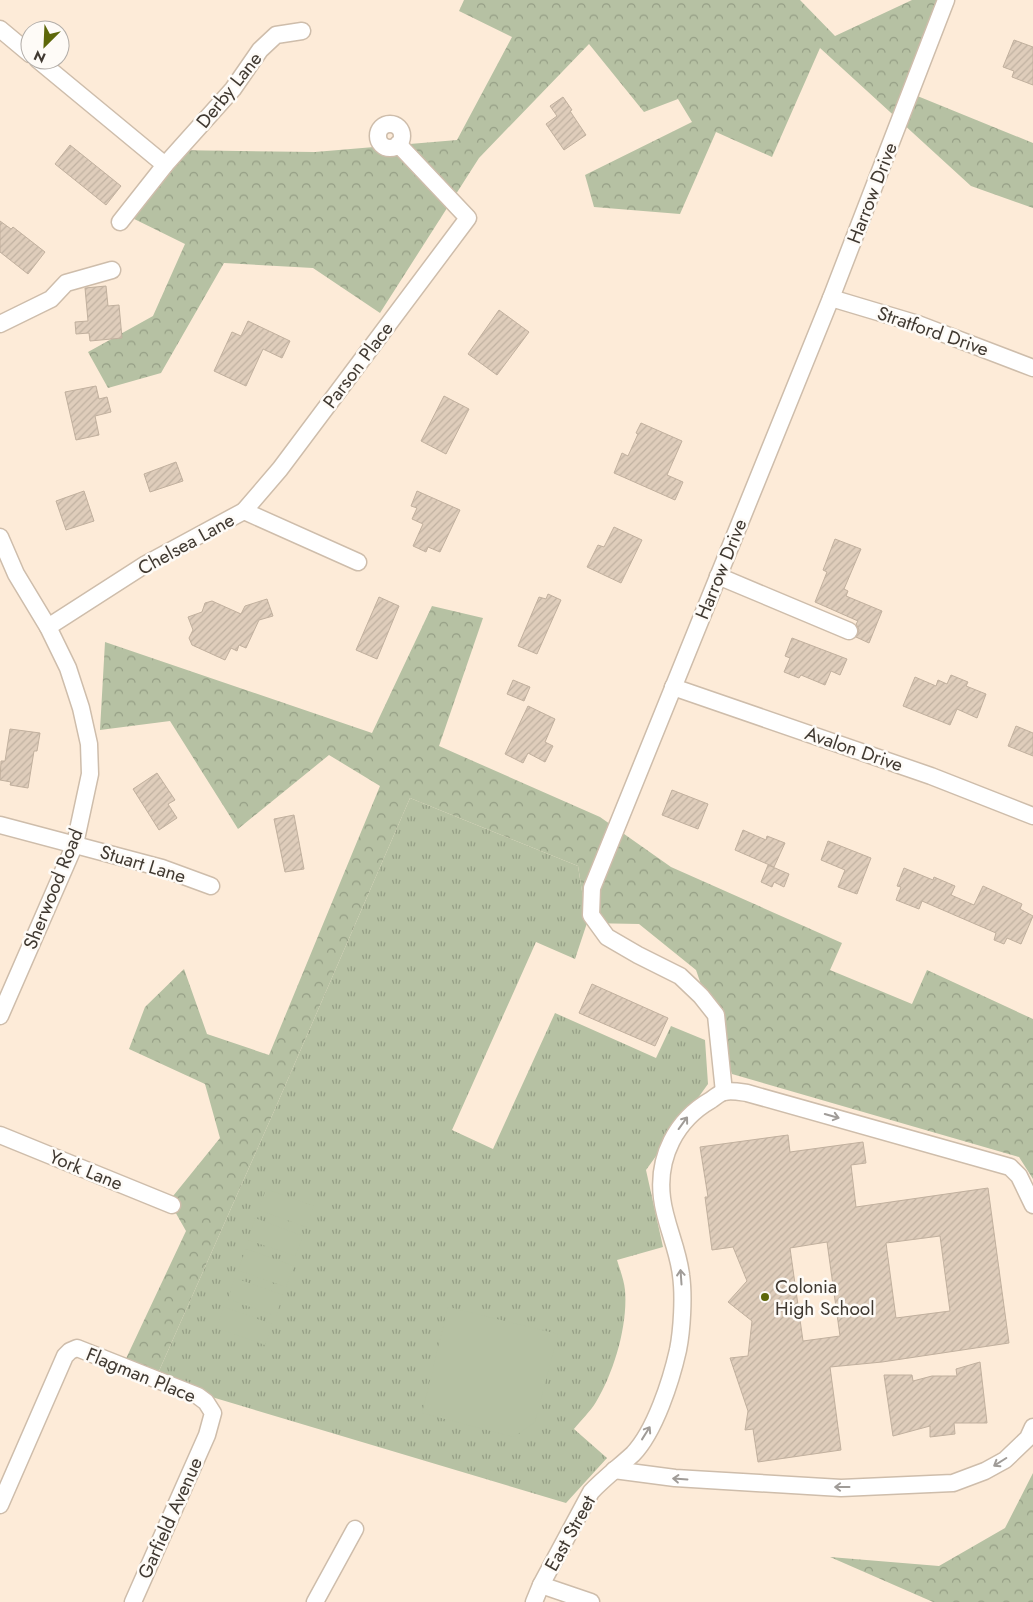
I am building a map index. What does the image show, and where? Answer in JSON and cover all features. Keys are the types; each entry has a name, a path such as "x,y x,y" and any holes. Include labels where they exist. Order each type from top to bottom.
{"street":[{"name":"Harrow Drive","path":"724,1092 716,1015 702,996 680,976 607,937 591,916 592,888 832,298 946,0"},
{"path":"0,29 20,46"},
{"name":"Derby Lane","path":"120,222 165,165 233,89 260,50 276,35 302,31"},
{"path":"50,70 165,165"},
{"name":"Parson Place","path":"244,511 280,469 468,218 398,144"},
{"path":"0,324 51,300 66,283 112,270"},
{"name":"Stratford Drive","path":"832,298 918,324 1033,368"},
{"name":"Chelsea Lane","path":"48,627 146,564 244,511 358,562"},
{"name":"Sherwood Road","path":"0,537 16,574 48,627 68,668 82,708 89,744 90,774 75,844 0,1016"},
{"path":"718,576 849,631"},
{"name":"Avalon Drive","path":"673,687 931,776 1033,816"},
{"name":"Stuart Lane","path":"0,825 162,868 211,886"},
{"path":"724,1092 747,1093 1010,1167 1019,1176 1033,1205"},
{"name":"East Street","path":"534,1602 541,1585 591,1492 634,1452 649,1430 661,1404 678,1348 682,1276 662,1198 661,1170 670,1141 689,1115 724,1092"},
{"name":"York Lane","path":"0,1135 172,1205"},
{"name":"Flagman Place","path":"0,1505 65,1356 77,1348 198,1396 206,1402 213,1413 207,1435"},
{"path":"614,1470 675,1478 841,1488 953,1483 985,1471 1005,1460 1028,1438 1033,1427"},
{"name":"Garfield Avenue","path":"133,1602 207,1435"},
{"path":"315,1602 355,1529"},
{"path":"541,1585 591,1602"}],"green space":[{"path":"464,0 800,0 835,36 912,0 939,0 910,93 1033,143 1033,208 971,186 820,48 772,157 716,132 680,214 594,207 585,175 692,122 678,99 644,112 589,44 479,158 380,313 313,268 224,263 161,373 108,388 88,352 153,316 185,244 122,213 173,150 315,152 457,140 512,37 459,11"},
{"path":"432,606 483,618 439,746 600,817 671,867 842,943 830,970 912,1004 927,970 1033,1019 1033,1179 1019,1157 732,1074 696,970 639,924 587,923 578,866 410,798 155,1380 123,1365 186,1231 169,1201 220,1138 205,1084 129,1049 145,1007 184,969 207,1034 269,1055 380,786 329,755 238,829 170,721 100,730 105,642 372,733"},
{"path":"410,798 578,866 587,923 575,959 536,942 452,1130 493,1149 555,1013 656,1058 671,1026 705,1040 708,1084 646,1170 663,1247 617,1260 624,1286 625,1304 622,1333 614,1363 603,1390 591,1409 574,1429 607,1458 566,1503 155,1380"},
{"path":"266,1189 314,1206 306,1227 259,1210"},
{"path":"255,1218 303,1236 295,1256 248,1240"},
{"path":"246,1249 294,1266 286,1287 238,1270"},
{"path":"235,1278 283,1295 276,1316 228,1299"},
{"path":"224,1307 272,1324 265,1345 217,1328"},
{"path":"448,1307 558,1334 535,1422 514,1437 422,1413"},
{"path":"1033,1473 1033,1602 933,1602 830,1557 939,1566 1005,1528"}],"building":[{"path":"1014,40 1033,47 1033,85 1012,77 1014,71 1003,67"},
{"path":"563,97 586,135 564,150 546,124 557,116 550,106"},
{"path":"70,145 121,186 106,205 55,164"},
{"path":"0,221 11,229 13,227 45,252 28,274 0,252"},
{"path":"106,286 108,306 119,305 122,338 90,341 89,333 76,334 75,322 88,321 85,288"},
{"path":"499,310 529,332 497,375 468,354"},
{"path":"248,321 290,341 282,358 263,349 246,386 214,371 232,332 241,336"},
{"path":"96,386 99,399 107,397 111,412 95,416 99,435 76,440 65,392"},
{"path":"444,396 469,409 446,454 421,441"},
{"path":"641,423 682,441 667,475 683,482 675,500 614,473 622,453 628,456"},
{"path":"176,462 183,481 150,492 144,474"},
{"path":"84,491 94,521 66,530 56,501"},
{"path":"417,491 460,510 440,552 428,547 426,552 413,546 423,524 412,519 417,508 411,506"},
{"path":"614,527 642,540 621,583 587,567 598,545 604,547"},
{"path":"835,539 861,549 844,589 848,591 846,596 882,611 869,643 856,637 859,630 856,624 858,621 815,602 827,572 823,570"},
{"path":"548,594 561,600 537,654 518,646 539,597 546,599"},
{"path":"379,597 399,606 377,659 356,650"},
{"path":"267,599 273,616 259,620 246,648 239,645 237,651 231,648 225,660 192,645 189,638 193,630 188,617 202,612 205,603 212,601 241,614 245,606"},
{"path":"792,638 847,659 840,675 831,671 825,685 801,675 799,678 784,672 790,658 785,656"},
{"path":"951,675 968,682 966,686 986,694 977,718 957,709 950,725 903,706 915,677 936,686 938,680 947,684"},
{"path":"513,680 530,687 524,701 507,694"},
{"path":"528,706 555,719 545,742 553,746 545,762 528,753 523,763 505,754"},
{"path":"1016,726 1033,733 1033,756 1008,746"},
{"path":"10,729 40,733 37,751 34,751 28,788 10,785 11,782 0,780 1,761 5,761"},
{"path":"157,773 175,800 168,804 177,818 159,830 133,789"},
{"path":"672,790 708,804 698,829 662,815"},
{"path":"294,815 304,869 285,872 274,819"},
{"path":"743,830 766,840 767,836 785,843 774,867 735,850"},
{"path":"828,841 871,858 857,894 838,887 845,870 821,860"},
{"path":"768,865 789,874 784,887 774,882 772,887 761,882"},
{"path":"904,868 933,880 934,877 955,886 951,895 974,905 983,886 1022,904 1020,909 1033,916 1021,944 1007,938 1004,944 994,940 996,933 922,901 919,909 896,900 901,887 897,886"},
{"path":"592,984 668,1018 655,1046 579,1013"},
{"name":"Colonia High School","path":"788,1135 790,1152 863,1142 866,1163 851,1165 856,1207 988,1188 1009,1343 882,1362 830,1367 841,1450 758,1462 753,1429 745,1430 748,1411 730,1358 748,1356 752,1321 728,1302 747,1281 733,1247 712,1250 705,1197 708,1197 700,1147","holes":["940,1236 950,1311 896,1318 886,1243","827,1242 840,1336 803,1341 790,1248"]},
{"path":"980,1362 987,1423 954,1423 955,1434 930,1437 930,1426 893,1436 884,1375 912,1375 913,1381 932,1376 957,1376 956,1369"}],"place":[{"name":"Colonia High School","path":"765,1297"}]}
